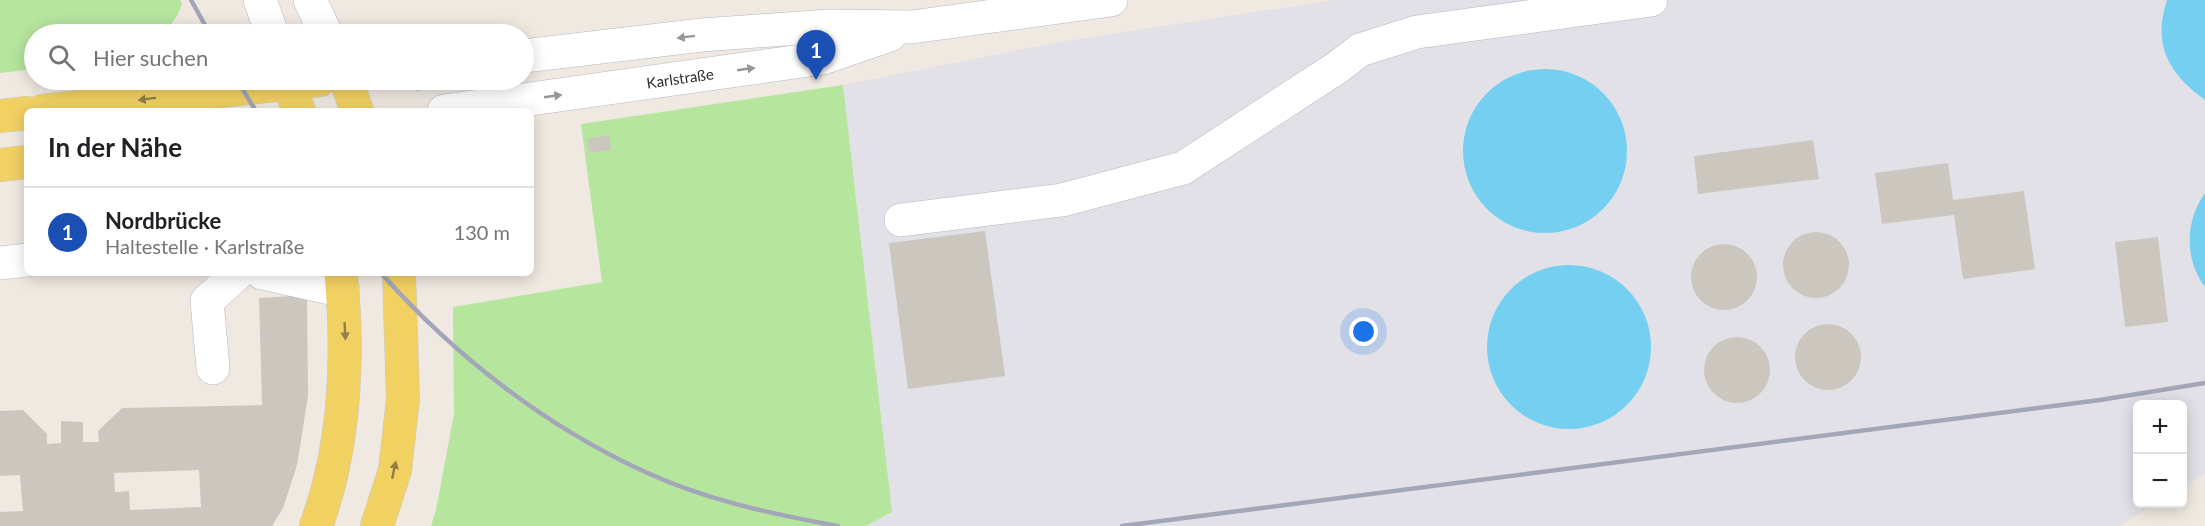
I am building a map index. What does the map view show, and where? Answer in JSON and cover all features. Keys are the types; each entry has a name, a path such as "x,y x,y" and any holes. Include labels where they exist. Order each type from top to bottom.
{"main road":[{"path":"76,108 277,90"},
{"path":"350,90 356,108"},
{"path":"0,116 24,113"},
{"path":"0,165 24,162"},
{"path":"377,526 395,470 404,399 399,276"},
{"path":"316,526 323,507 340,433 346,351 342,282"}],"street":[{"path":"260,0 268,24"},
{"path":"310,0 321,24"},
{"name":"Karlstraße","path":"534,55 702,35 828,26 912,27 1112,0"},
{"path":"901,220 1062,200 1183,168 1338,67 1360,50 1417,32 1651,0"},
{"name":"Karlstraße","path":"465,108 823,58 912,27"},
{"path":"0,263 24,260"},
{"path":"213,368 207,301 235,276"},
{"path":"289,276 342,282"}],"shaded area":[{"path":"1333,0 2205,0 2205,474 2187,485 2187,400 2133,400 2133,508 2148,508 2119,526 866,526 892,512 843,85 1059,42"}],"green space":[{"path":"0,0 180,0 182,4 171,24 24,24 24,70 0,73"},
{"path":"843,85 892,512 866,526 431,526 454,414 453,307 602,282 581,124"}],"water":[{"path":"2167,0 2205,0 2205,100 2182,80 2167,57 2162,31"},
{"path":"1545,69 1576,76 1603,93 1620,120 1627,151 1620,182 1603,209 1576,226 1545,233 1514,226 1487,209 1470,182 1463,151 1470,120 1487,93 1514,76"},
{"path":"2205,193 2205,287 2193,264 2190,240 2194,216"},
{"path":"1569,265 1600,272 1627,289 1644,316 1651,347 1644,378 1627,405 1600,422 1569,429 1538,422 1511,405 1494,378 1487,347 1494,316 1511,289 1538,272"}],"building":[{"path":"609,135 611,150 589,153 587,139"},
{"path":"1813,140 1819,179 1698,194 1694,156"},
{"path":"1948,163 1953,200 2024,191 2035,269 1963,279 1954,215 1882,224 1875,173"},
{"path":"985,231 1005,376 908,389 889,243"},
{"path":"1810,232 1822,232 1834,237 1844,247 1849,265 1847,278 1834,293 1822,298 1810,298 1798,293 1788,283 1783,271 1783,259 1788,247 1798,237"},
{"path":"2158,237 2168,322 2125,327 2115,242"},
{"path":"1718,244 1730,244 1742,249 1752,259 1757,277 1755,290 1742,305 1730,310 1718,310 1706,305 1696,295 1691,283 1691,271 1696,259 1706,249"},
{"path":"307,295 308,396 297,465 283,508 272,526 0,526 0,512 23,511 20,475 0,476 0,411 23,410 47,434 47,444 61,443 61,421 83,422 83,442 99,442 98,431 122,408 262,405 259,298","holes":["199,470 201,507 130,510 129,491 115,492 114,473"]},
{"path":"1822,324 1834,324 1846,329 1856,339 1861,357 1859,370 1846,385 1834,390 1822,390 1810,385 1800,375 1795,363 1795,351 1800,339 1810,329"},
{"path":"1737,337 1750,339 1765,352 1770,370 1768,383 1755,398 1737,403 1724,401 1709,388 1704,370 1706,357 1719,342"}],"railway":[{"path":"191,0 204,24"},
{"path":"243,90 254,108"},
{"path":"384,276 438,331 501,385 534,409 604,452 664,480 712,497 762,511 838,526"},
{"path":"1122,526 2100,400 2205,383"}],"place":[{"name":"Nordbrücke","path":"816,80"}]}
